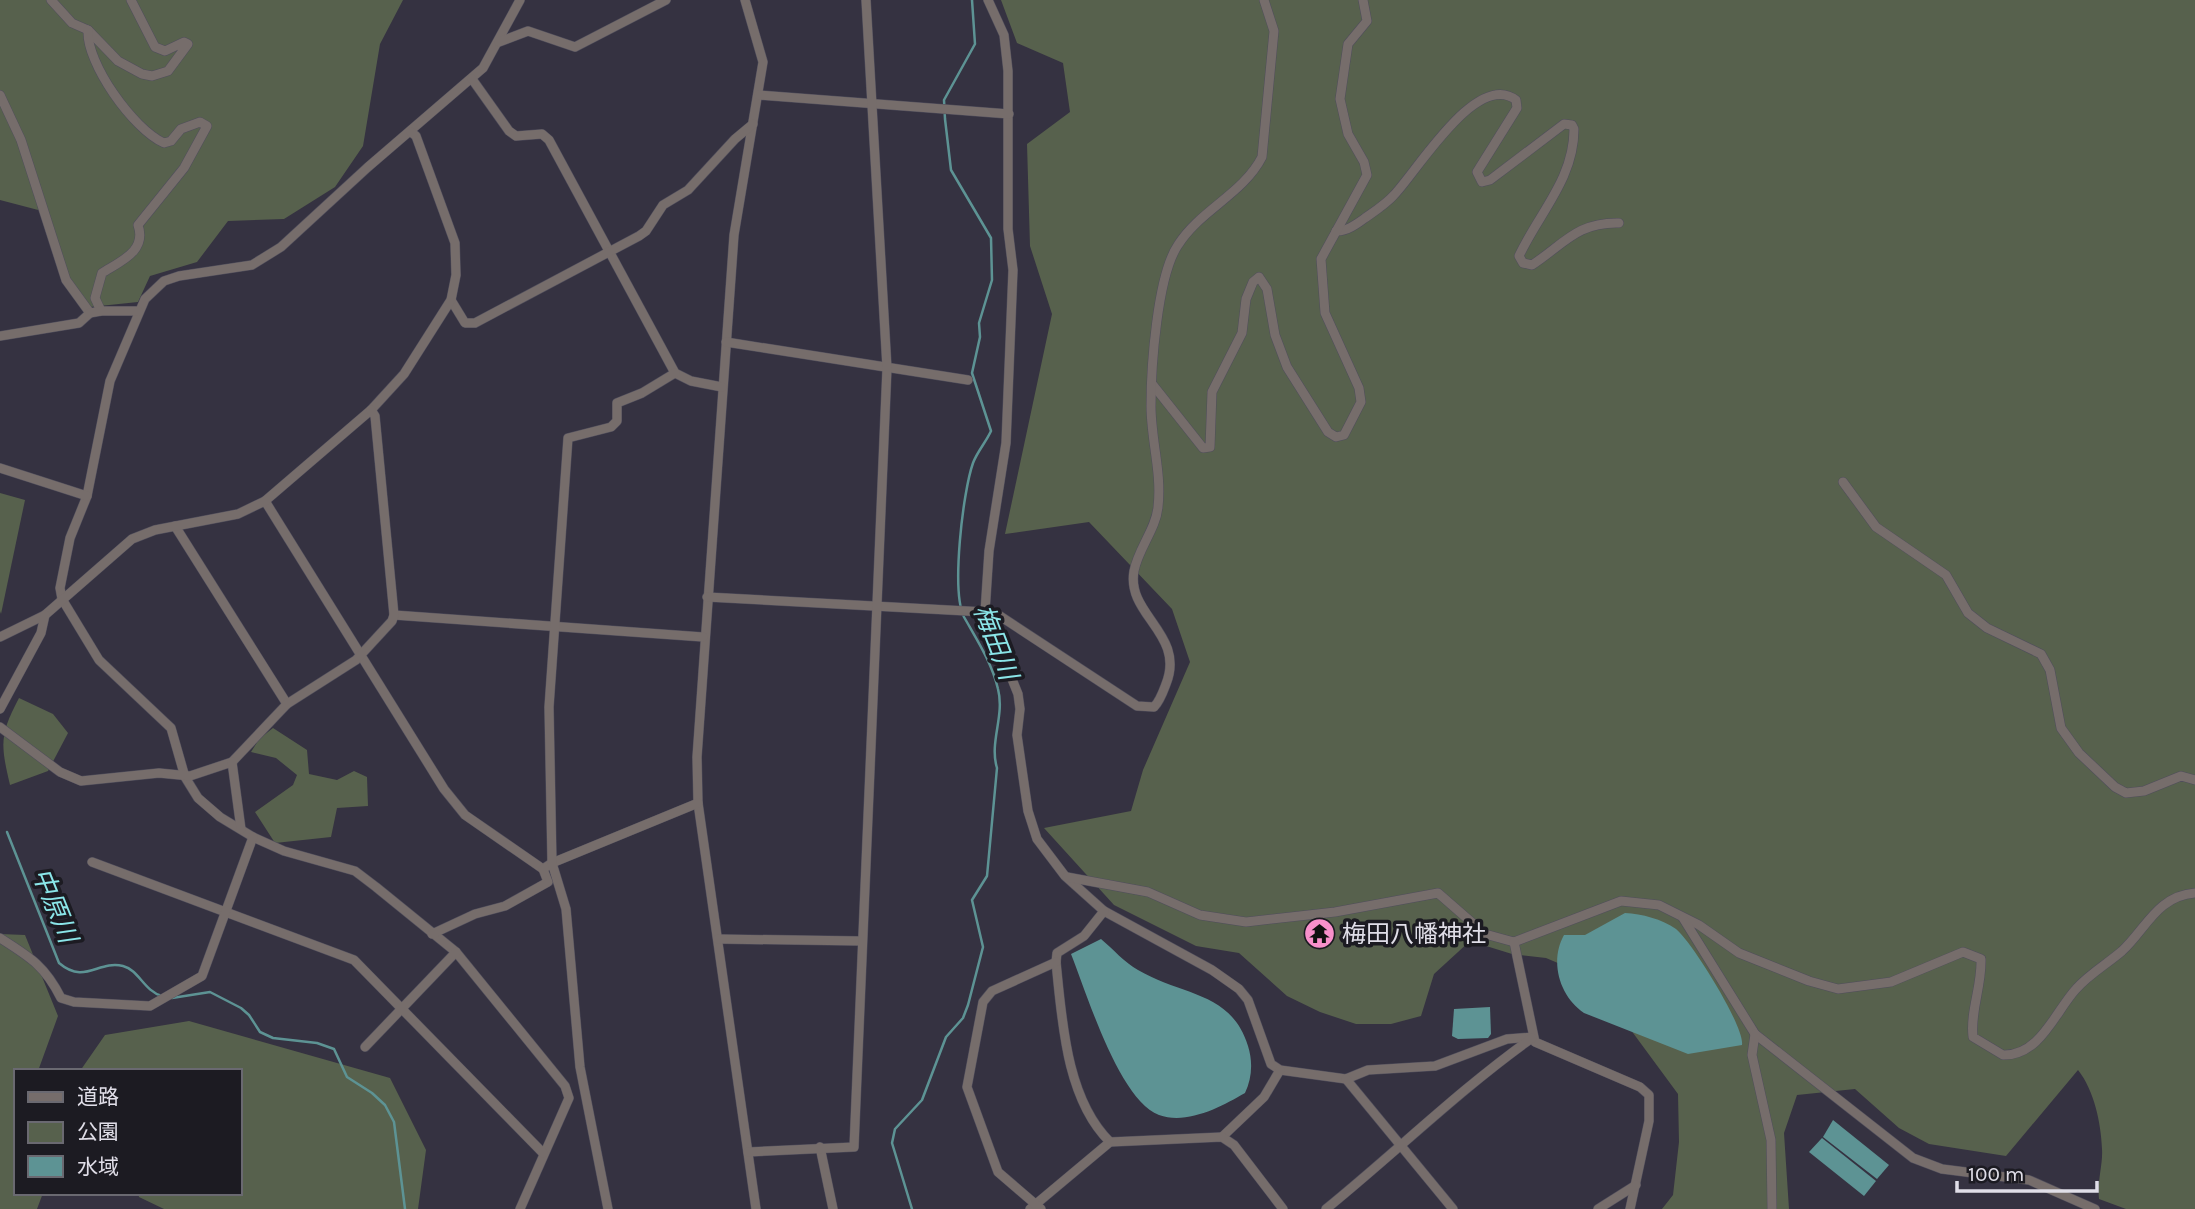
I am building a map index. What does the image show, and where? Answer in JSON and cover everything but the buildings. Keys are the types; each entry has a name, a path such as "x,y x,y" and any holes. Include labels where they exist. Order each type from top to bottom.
{"street":[{"path":"51,0 72,23 88,30 106,51 132,69 152,76 167,71 188,44 184,43 165,51 155,47 131,0"},
{"path":"520,0 483,68 368,167 281,247 252,265 179,276 164,281 145,299 110,381 87,496 70,538 60,588 62,599 99,660 172,727 185,777 198,798 220,817 253,837 284,851 355,871 456,952 565,1086 569,1097 520,1209"},
{"path":"499,42 528,31 575,47 666,0"},
{"path":"745,0 762,62 760,95 734,235 703,637 697,757 698,803 756,1209"},
{"path":"748,1152 854,1147 887,368 866,0"},
{"path":"988,0 1004,35 1009,114 1008,229 1013,271 1006,443 988,563 985,612 1018,694 1020,709 1017,735 1028,811 1043,850 1065,876 1104,911 1212,970 1239,989 1248,1000 1270,1063 1280,1070 1346,1079 1368,1070 1435,1066 1507,1039 1533,1037"},
{"path":"707,597 985,612 1000,617 1137,706 1154,707 1158,703 1172,663 1171,650 1146,612 1134,580 1141,550 1158,511 1160,482 1151,406 1163,285 1178,244 1253,175 1262,157 1275,31 1264,0"},
{"path":"1153,385 1203,448 1210,447 1212,392 1242,333 1246,299 1253,282 1259,277 1267,289 1275,335 1287,367 1328,432 1336,437 1344,435 1361,402 1359,388 1325,313 1321,259 1367,175 1364,162 1343,121 1340,99 1348,44 1367,21 1363,0"},
{"path":"88,30 87,36 107,84 142,130 164,143 171,141 181,129 200,122 207,126 184,167 138,225 141,239 137,248 125,260 102,273 95,298 101,311"},
{"path":"472,79 509,131 516,136 542,134 549,140 675,373 691,381 722,387"},
{"path":"1336,231 1342,232 1383,205 1469,107 1498,92 1508,94 1516,100 1517,108 1477,172 1482,182 1490,180 1563,124 1572,125 1574,129 1569,166 1553,199 1526,241 1519,256 1523,263 1532,265 1572,234 1592,225 1619,223"},
{"path":"0,95 21,140 66,280 90,313"},
{"path":"760,95 1009,114"},
{"path":"451,300 465,323 475,323 646,231 663,205 688,190 735,139 753,124"},
{"path":"0,637 45,615 132,539 175,526 238,514 265,501 371,410 404,374 451,300 456,275 455,243 440,193 416,136 411,132"},
{"path":"0,336 79,323 90,313 101,311 138,312"},
{"path":"726,342 968,380"},
{"path":"608,1209 582,1078 566,909 552,863 549,707 568,438 611,427 617,421 617,403 642,393 675,373"},
{"path":"0,727 60,772 81,781 159,774 185,777 232,762 287,704 356,660 392,621 394,615 375,416 371,410"},
{"path":"0,468 87,496"},
{"path":"1843,482 1876,527 1946,575 1968,613 1987,628 2041,654 2050,670 2061,728 2079,753 2115,787 2126,793 2144,791 2181,776 2195,780"},
{"path":"265,501 362,652 444,789 465,815 543,869 548,882 505,906 475,914 432,934"},
{"path":"175,526 287,704"},
{"path":"0,709 41,633 45,615"},
{"path":"394,615 703,637"},
{"path":"232,762 241,829"},
{"path":"543,869 698,803"},
{"path":"0,938 42,967 61,998 74,1002 150,1006 202,976 253,837"},
{"path":"92,862 354,960 543,1153"},
{"path":"1065,876 1148,892 1200,915 1246,922 1335,912 1438,893 1450,900 1485,934 1514,942 1621,901 1658,905 1682,916 1739,953 1809,981 1838,989 1891,982 1963,952 1981,959 1981,976 1972,1024 1973,1037 1993,1051 2012,1056 2047,1031 2075,990 2124,949 2163,904 2182,894 2195,893"},
{"path":"1104,911 1084,936 1057,953 1056,962 1065,1050 1096,1127 1110,1142"},
{"path":"1682,916 1755,1034 1913,1158 1942,1169 2029,1180 2089,1208"},
{"path":"718,939 861,941"},
{"path":"1514,942 1535,1042 1640,1087 1649,1095 1649,1121 1630,1209"},
{"path":"365,1047 456,952"},
{"path":"1056,962 992,991 983,1002 967,1087 998,1172 1036,1207 1110,1142 1222,1137 1234,1145 1283,1209"},
{"path":"1755,1034 1752,1055 1771,1140 1772,1209"},
{"path":"1326,1209 1401,1148 1478,1077 1533,1037"},
{"path":"1222,1137 1265,1097 1280,1070"},
{"path":"565,1086 582,1078"},
{"path":"1346,1079 1453,1209"},
{"path":"820,1147 833,1209"},
{"path":"1598,1209 1636,1185"}],"green space":[{"path":"0,0 403,0 380,44 363,146 335,187 284,219 228,221 197,262 150,276 138,302 90,307 75,297 42,211 0,200"},
{"path":"1001,0 2195,0 2195,1209 2126,1209 2099,1199 2102,1155 2100,1129 2096,1107 2078,1070 2006,1156 1929,1144 1899,1128 1855,1089 1797,1095 1784,1133 1789,1209 1662,1209 1673,1195 1679,1142 1678,1094 1625,1022 1579,972 1546,958 1512,954 1470,941 1434,974 1421,1016 1391,1024 1356,1024 1320,1012 1287,996 1239,953 1196,946 1114,905 1044,828 1131,811 1143,770 1190,662 1172,609 1089,522 1005,534 1052,314 1030,246 1027,144 1070,112 1063,63 1017,43"},
{"path":"0,493 25,500 1,614 0,611"},
{"path":"19,698 53,714 68,733 48,771 10,785 3,749 4,739 8,721"},
{"path":"273,728 307,750 309,774 337,780 354,771 367,777 368,806 337,808 331,837 275,843 255,812 293,785 297,775 276,758 251,752 259,739"},
{"path":"0,934 25,935 58,1016 39,1069 14,1069 14,1195 42,1195 37,1209 0,1209"},
{"path":"189,1021 390,1078 426,1150 418,1209 164,1209 139,1197 242,1195 242,1069 81,1069 105,1035"}],"water":[{"path":"1625,913 1658,920 1670,925 1684,937 1727,1004 1741,1035 1742,1045 1688,1054 1584,1013 1576,1006 1563,988 1557,967 1557,956 1564,935 1585,935"},
{"path":"1101,939 1138,970 1203,997 1230,1015 1240,1028 1250,1052 1250,1076 1245,1093 1215,1109 1181,1118 1159,1115 1144,1105 1131,1089 1106,1044 1071,954"},
{"path":"1490,1007 1491,1034 1488,1038 1458,1039 1452,1036 1454,1009"},
{"path":"1833,1120 1889,1165 1877,1179 1823,1137"},
{"path":"1822,1138 1876,1181 1864,1196 1809,1152"}],"waterway":[{"name":"梅田川","path":"912,1209 892,1143 895,1129 922,1100 946,1037 963,1018 983,947 972,900 987,876 1000,709 995,679 960,604 958,564 969,477 975,459 991,431 972,373 980,337 979,323 992,280 991,238 951,170 944,100 975,44 972,0"},
{"name":"中原川","path":"7,832 59,963 76,972 106,966 123,966 162,996"},
{"name":"中原川","path":"172,998 210,992 241,1008 260,1032 273,1038 317,1043 334,1049 347,1077 385,1105 394,1122 405,1209"}],"place":[{"name":"梅田八幡神社","path":"1319,934"}]}
